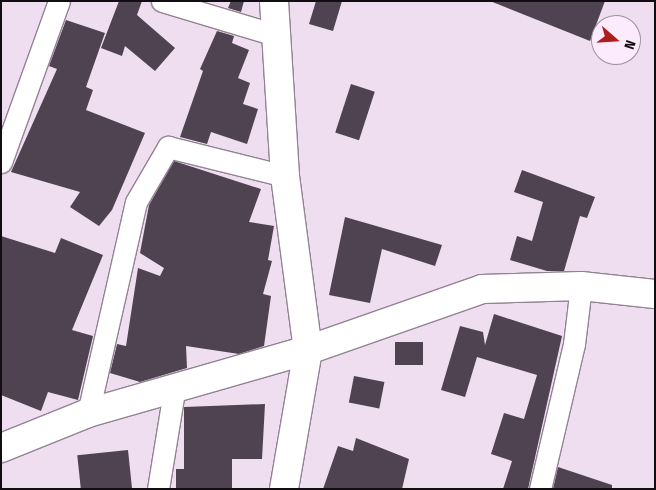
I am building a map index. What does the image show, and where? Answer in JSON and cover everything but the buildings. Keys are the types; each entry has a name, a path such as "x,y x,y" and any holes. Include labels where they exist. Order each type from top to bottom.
{"street":[{"path":"1,162 58,1"},
{"path":"162,1 275,35"},
{"path":"274,1 285,176 308,350 284,489"},
{"path":"88,413 136,202 168,147 285,176"},
{"path":"540,489 573,352 581,286"},
{"path":"1,448 88,413 174,391 308,350 482,289 581,286 655,294"},
{"path":"158,489 174,391"}]}
